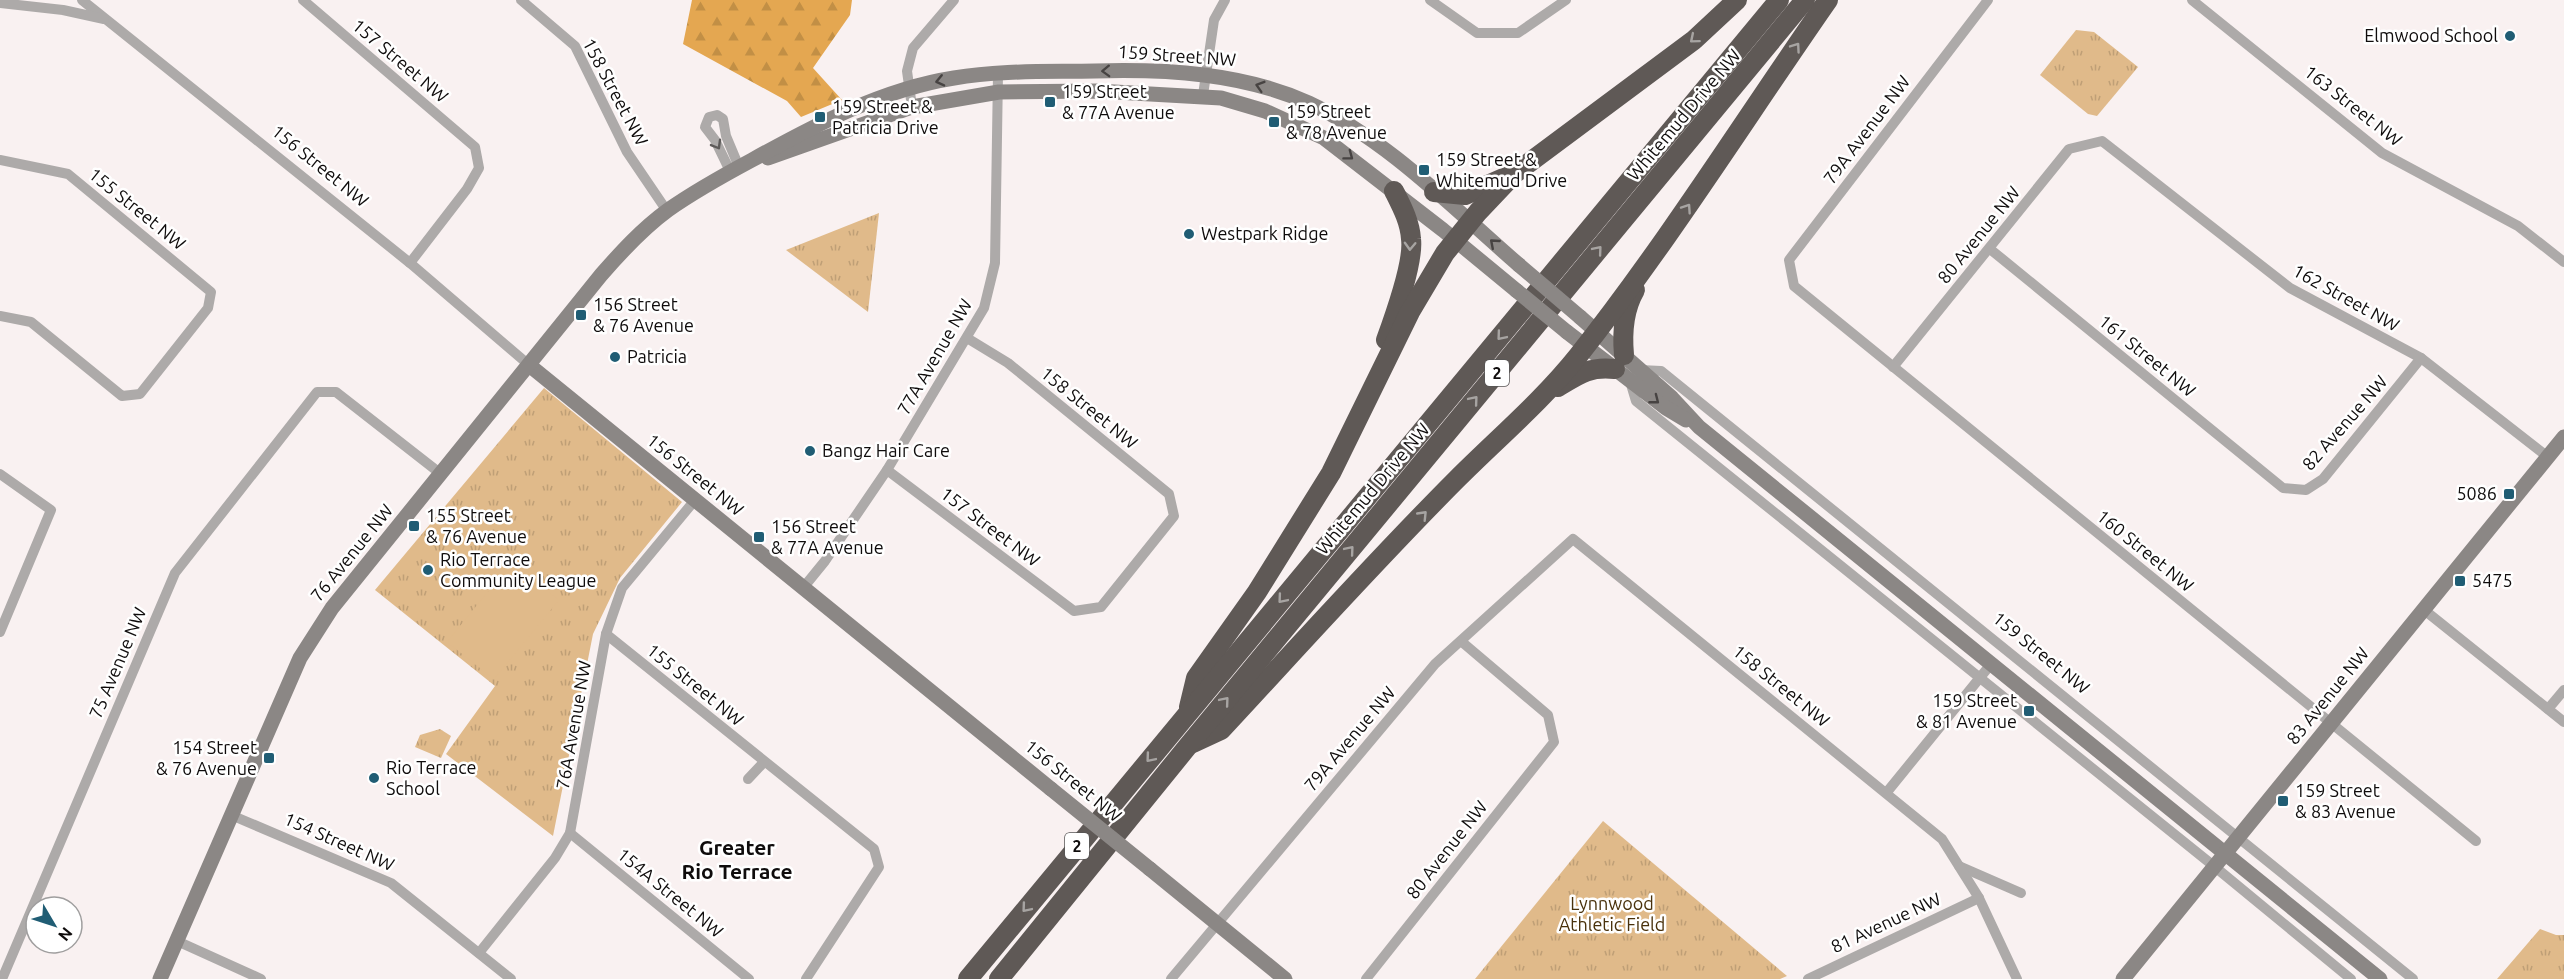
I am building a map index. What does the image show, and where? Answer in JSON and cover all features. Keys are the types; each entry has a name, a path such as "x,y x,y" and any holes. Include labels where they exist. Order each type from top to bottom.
{"highway":[{"path":"1187,713 1196,678 1296,532 1348,439 1410,312 1455,240 1514,174 1694,40 1737,0"},
{"name":"Whitemud Drive NW","path":"968,979 1779,0"},
{"name":"Whitemud Drive NW","path":"999,979 1188,746 1805,0"},
{"path":"1188,746 1221,730 1434,502 1541,398 1654,257 1828,0"},
{"path":"1434,192 1465,195 1514,174"},
{"path":"1348,439 1388,335 1409,260 1412,242 1409,222 1394,191"},
{"path":"1541,398 1587,370 1599,367 1627,369 1623,341 1629,301 1654,257"}],"street":[{"name":"156 Street NW","path":"82,0 410,263 529,365 1285,979"},
{"name":"157 Street NW","path":"303,0 475,147 479,168 467,189 410,263"},
{"name":"158 Street NW","path":"521,0 575,46 627,152 667,211"},
{"path":"912,107 907,72 913,48 954,0"},
{"path":"1203,95 1214,20 1225,0"},
{"path":"1430,0 1477,33 1518,33 1566,0"},
{"name":"79A Avenue NW","path":"1794,286 1789,260 1988,0"},
{"name":"163 Street NW","path":"2192,0 2382,153 2518,226 2564,262"},
{"path":"0,3 63,10 107,20"},
{"name":"159 Street NW","path":"667,211 734,169 839,116 909,88 954,78 998,74 1141,70 1241,80 1308,103 1367,138 1434,192 1580,317 1590,338 1627,369 1666,408 1699,427 2380,979"},
{"name":"77A Avenue NW","path":"803,588 825,561 887,470 984,308 995,263 998,74"},
{"name":"159 Street NW","path":"734,169 792,151 848,128 912,107 999,92 1097,90 1203,95 1221,98 1265,111 1324,138 1394,191 1567,332 1590,338"},
{"name":"80 Avenue NW","path":"1893,367 2069,149 2102,141"},
{"name":"162 Street NW","path":"2102,141 2290,288 2421,358 2548,457"},
{"name":"155 Street NW","path":"0,160 68,174 211,292 208,308 140,394 122,396 31,322 0,316"},
{"name":"76 Avenue NW","path":"160,979 307,645 332,608 620,254 667,211"},
{"name":"161 Street NW","path":"1990,249 2283,488"},
{"name":"160 Street NW","path":"1794,286 2476,841"},
{"name":"158 Street NW","path":"967,338 1008,363 1170,494 1174,516 1101,607 1074,610"},
{"name":"82 Avenue NW","path":"2283,488 2306,490 2323,479 2421,358"},
{"name":"159 Street NW","path":"1627,369 1636,401 2351,979"},
{"name":"159 Street NW","path":"1627,369 1660,371 2413,979"},
{"name":"75 Avenue NW","path":"2,979 175,573 317,392 336,392 441,474"},
{"name":"83 Avenue NW","path":"2123,979 2564,437"},
{"name":"157 Street NW","path":"887,470 1074,610"},
{"path":"0,474 51,510 0,632"},
{"name":"76A Avenue NW","path":"478,953 555,858 570,833 606,634 622,588 695,500"},
{"name":"158 Street NW","path":"1573,539 1942,839 1979,898 2017,979"},
{"name":"79A Avenue NW","path":"1171,979 1436,664 1462,642 1523,582 1573,539"},
{"path":"2423,609 2564,722"},
{"name":"155 Street NW","path":"606,634 874,849 879,867 806,979"},
{"name":"80 Avenue NW","path":"1366,979 1554,742 1548,715 1462,642"},
{"path":"1887,792 1991,664"},
{"path":"2548,709 2564,690"},
{"path":"748,779 764,762"},
{"name":"154 Street NW","path":"231,814 391,883 511,979"},
{"name":"154A Street NW","path":"570,833 749,979"},
{"path":"1959,866 2021,894"},
{"name":"81 Avenue NW","path":"1808,979 1979,898"},
{"path":"177,941 261,979"}],"green space":[{"path":"692,0 852,0 850,15 813,68 842,100 801,117 787,101 683,44"},
{"path":"2076,30 2094,32 2138,67 2097,116 2088,114 2040,75"},
{"path":"879,213 868,312 786,250"},
{"path":"544,388 682,502 620,578 593,634 553,836 446,754 495,686 375,590"},
{"path":"512,562 559,600 494,679 447,642"},
{"path":"440,729 451,736 441,758 415,747 420,735"},
{"name":"Lynnwood Athletic Field","path":"1603,821 1787,976 1780,979 1475,979"},
{"path":"2540,929 2556,935 2564,935 2564,979 2497,979"}],"place":[{"name":"Elmwood School","path":"2510,36"},
{"name":"159 Street & 77A Avenue","path":"1050,102"},
{"name":"159 Street & Patricia Drive","path":"820,117"},
{"name":"159 Street & 78 Avenue","path":"1274,122"},
{"name":"159 Street & Whitemud Drive","path":"1424,170"},
{"name":"Westpark Ridge","path":"1189,234"},
{"name":"156 Street & 76 Avenue","path":"581,315"},
{"name":"Patricia","path":"615,357"},
{"name":"Bangz Hair Care","path":"810,451"},
{"name":"5086","path":"2509,494"},
{"name":"155 Street & 76 Avenue","path":"414,526"},
{"name":"156 Street & 77A Avenue","path":"759,537"},
{"name":"Rio Terrace Community League","path":"428,570"},
{"name":"5475","path":"2460,581"},
{"name":"159 Street & 81 Avenue","path":"2029,711"},
{"name":"154 Street & 76 Avenue","path":"269,758"},
{"name":"Rio Terrace School","path":"374,778"},
{"name":"159 Street & 83 Avenue","path":"2283,801"}],"district":[{"name":"Greater Rio Terrace","path":"737,860"}]}
